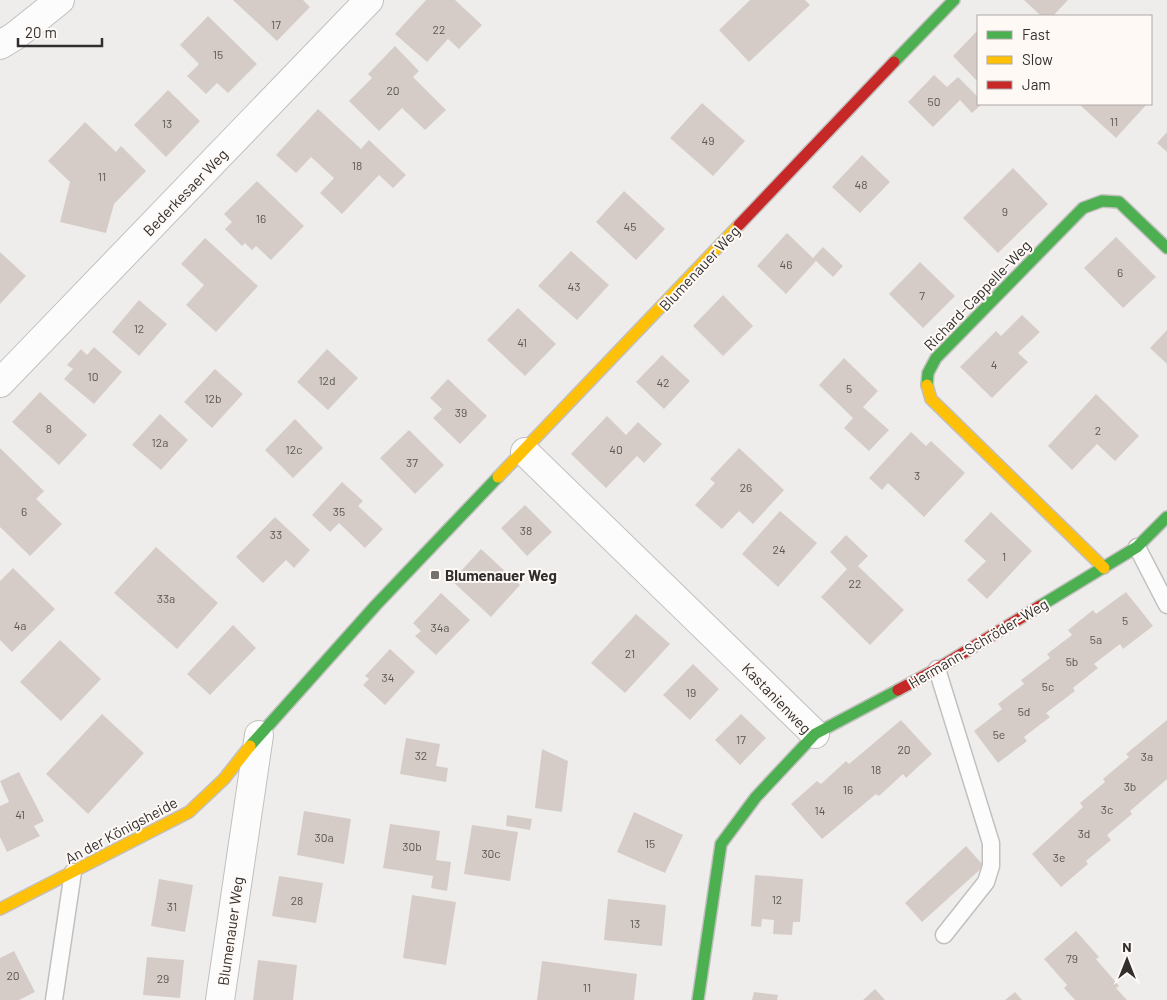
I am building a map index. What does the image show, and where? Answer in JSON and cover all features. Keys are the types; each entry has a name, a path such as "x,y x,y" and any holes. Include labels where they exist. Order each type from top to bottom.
{"street":[{"path":"0,44 15,36 60,0"},
{"name":"Bederkesaer Weg","path":"0,383 369,0"},
{"name":"Blumenauer Weg","path":"220,1000 259,735 376,606 525,452 954,0"},
{"name":"Richard-Cappelle-Weg","path":"1104,568 931,399 925,388 927,374 936,358 1083,208 1102,201 1119,202 1167,248"},
{"name":"Kastanienweg","path":"525,452 815,734 756,797 721,844 698,1000"},
{"name":"Hermann-Schröder-Weg","path":"815,734 937,669 1104,568 1137,547 1167,518"},
{"name":"An der Königsheide","path":"0,909 189,812 224,778 259,735"}],"lane":[{"path":"1137,547 1167,605"},
{"path":"937,669 991,843 991,866 986,882 944,935"},
{"path":"54,1000 73,872"}],"building":[{"path":"233,0 303,0 310,7 277,41"},
{"path":"426,0 455,0 482,25 459,49 448,39 427,62 395,34"},
{"path":"750,0 805,0 810,5 749,62 719,30"},
{"path":"1024,0 1068,0 1054,15 1040,15"},
{"path":"208,16 257,64 228,93 217,83 206,94 187,76 199,64 180,45"},
{"path":"977,31 977,81 953,56"},
{"path":"395,46 419,71 413,77 446,110 425,130 402,108 379,131 349,101 372,78 368,74"},
{"path":"934,75 947,87 958,77 977,96 977,105 981,105 972,113 960,100 933,127 908,102"},
{"path":"168,90 200,121 166,157 134,125"},
{"path":"702,103 745,141 713,176 670,138"},
{"path":"1080,105 1146,105 1116,138"},
{"path":"318,109 361,149 369,140 406,175 393,188 379,175 342,214 320,193 334,178 311,157 296,173 276,155"},
{"path":"85,122 116,152 121,146 146,171 114,204 106,233 60,222 70,182 48,161"},
{"path":"1167,132 1167,152 1157,143"},
{"path":"862,155 890,182 860,213 832,187"},
{"path":"1013,168 1048,204 998,253 963,218"},
{"path":"257,181 304,226 271,260 256,246 252,250 245,243 242,246 225,229 232,222 224,214"},
{"path":"624,191 665,229 636,260 596,222"},
{"path":"787,233 813,258 823,247 843,266 833,277 816,261 786,294 757,266"},
{"path":"1116,237 1156,277 1123,308 1084,268"},
{"path":"205,238 258,286 216,332 186,305 204,285 181,264"},
{"path":"571,251 609,285 577,320 538,286"},
{"path":"0,252 26,276 0,304"},
{"path":"920,262 955,296 923,328 889,294"},
{"path":"723,295 753,326 723,356 693,326"},
{"path":"139,300 167,324 139,356 112,332"},
{"path":"518,308 556,344 525,376 487,340"},
{"path":"1022,315 1040,332 1018,353 1028,362 992,398 960,367 996,331 1001,336"},
{"path":"1167,330 1167,364 1150,348"},
{"path":"94,347 122,372 94,404 64,379 73,369 67,365 81,349 87,355"},
{"path":"327,349 358,378 328,410 297,382"},
{"path":"662,355 690,381 664,409 636,382"},
{"path":"844,358 878,391 863,407 889,430 869,451 844,428 853,418 819,385"},
{"path":"215,369 243,394 212,428 184,402"},
{"path":"448,379 487,416 460,444 433,418 442,409 430,398"},
{"path":"40,392 87,435 59,465 12,422"},
{"path":"1096,394 1139,436 1115,461 1097,444 1072,470 1048,446"},
{"path":"160,414 188,440 161,470 132,445"},
{"path":"607,416 626,435 638,422 662,444 644,463 637,456 606,488 571,454"},
{"path":"295,419 323,448 293,478 265,450"},
{"path":"409,430 444,465 415,494 380,458"},
{"path":"911,432 926,446 931,441 965,473 924,517 888,483 882,490 869,478"},
{"path":"0,448 44,491 36,499 62,524 30,556 0,527"},
{"path":"739,448 784,490 753,524 739,511 722,529 695,505 715,483 710,479"},
{"path":"342,482 363,501 358,506 383,529 365,548 339,523 330,532 312,515"},
{"path":"525,505 552,532 527,556 501,528"},
{"path":"780,511 817,543 778,587 742,554"},
{"path":"991,512 1032,551 987,599 967,580 986,561 964,541"},
{"path":"275,517 310,550 294,568 286,560 263,583 236,557"},
{"path":"846,535 868,556 858,566 904,610 870,645 821,597 847,569 830,552"},
{"path":"156,547 218,603 177,649 114,593"},
{"path":"481,549 520,585 491,617 452,581"},
{"path":"13,568 55,609 12,652 0,640 0,581"},
{"path":"1126,592 1153,626 1123,649 1120,644 1094,664 1098,668 1073,688 1075,691 1046,713 1050,717 1024,737 1027,741 998,763 974,731 1002,709 998,704 1024,684 1021,680 1050,658 1047,654 1072,635 1068,630 1093,610 1096,614"},
{"path":"441,593 470,620 436,655 415,636 421,631 413,623"},
{"path":"636,614 670,644 625,693 591,663"},
{"path":"233,625 256,648 210,695 187,674"},
{"path":"60,640 101,679 61,721 20,682"},
{"path":"390,649 415,672 385,705 363,685 369,679 365,676"},
{"path":"693,664 719,689 690,720 663,695"},
{"path":"102,714 144,753 88,814 46,774"},
{"path":"741,714 766,738 740,765 715,740"},
{"path":"901,720 932,754 906,778 903,774 879,796 876,794 822,839 791,804 817,781 821,784 846,761 849,764"},
{"path":"1167,720 1167,779 1130,811 1132,814 1107,835 1111,840 1086,861 1088,864 1061,887 1032,854 1083,807 1080,803 1105,782 1103,779 1129,757 1126,754"},
{"path":"406,738 440,744 436,766 448,768 446,782 400,774"},
{"path":"542,749 568,761 562,812 535,808"},
{"path":"19,772 44,821 34,826 40,836 7,852 0,837 0,806 9,802 0,781"},
{"path":"304,811 351,819 344,864 297,855"},
{"path":"634,812 683,835 665,873 617,852"},
{"path":"507,815 532,819 530,830 506,826"},
{"path":"390,824 440,831 436,860 451,862 447,891 431,888 433,876 383,868"},
{"path":"472,825 518,832 510,881 464,874"},
{"path":"966,846 984,866 922,922 905,903"},
{"path":"755,875 803,879 800,922 793,922 792,935 773,934 774,920 762,919 761,927 751,926"},
{"path":"279,876 323,883 316,923 272,916"},
{"path":"159,879 193,885 185,932 151,926"},
{"path":"412,895 456,902 446,965 403,958"},
{"path":"608,899 666,905 662,946 604,940"},
{"path":"1076,931 1099,957 1096,959 1119,986 1116,988 1127,1000 1075,1000 1064,988 1067,985 1044,959"},
{"path":"14,951 35,992 19,1000 0,1000 0,958"},
{"path":"147,957 184,960 180,998 143,995"},
{"path":"258,960 297,965 293,1000 253,1000"},
{"path":"542,961 637,974 634,1000 537,1000"},
{"path":"875,989 885,1000 863,1000"},
{"path":"754,992 778,995 777,1000 752,1000"},
{"path":"1015,992 1022,1000 1005,1000"}],"traffic: fast":[{"path":"894,62 954,0"},
{"path":"927,385 928,373 936,358 1083,208 1102,201 1119,202 1167,248"},
{"path":"250,746 376,605 498,477"},
{"path":"1040,606 1137,547 1167,517"},
{"path":"698,1000 721,844 756,797 815,734 898,690"}],"traffic: slow":[{"path":"498,477 739,225"},
{"path":"927,385 931,399 1104,568"},
{"path":"0,909 189,812 224,779 250,746"}],"traffic: jam":[{"path":"739,225 894,62"},
{"path":"898,690 937,669 1040,606"}],"place":[{"name":"Blumenauer Weg","path":"435,575"}]}
